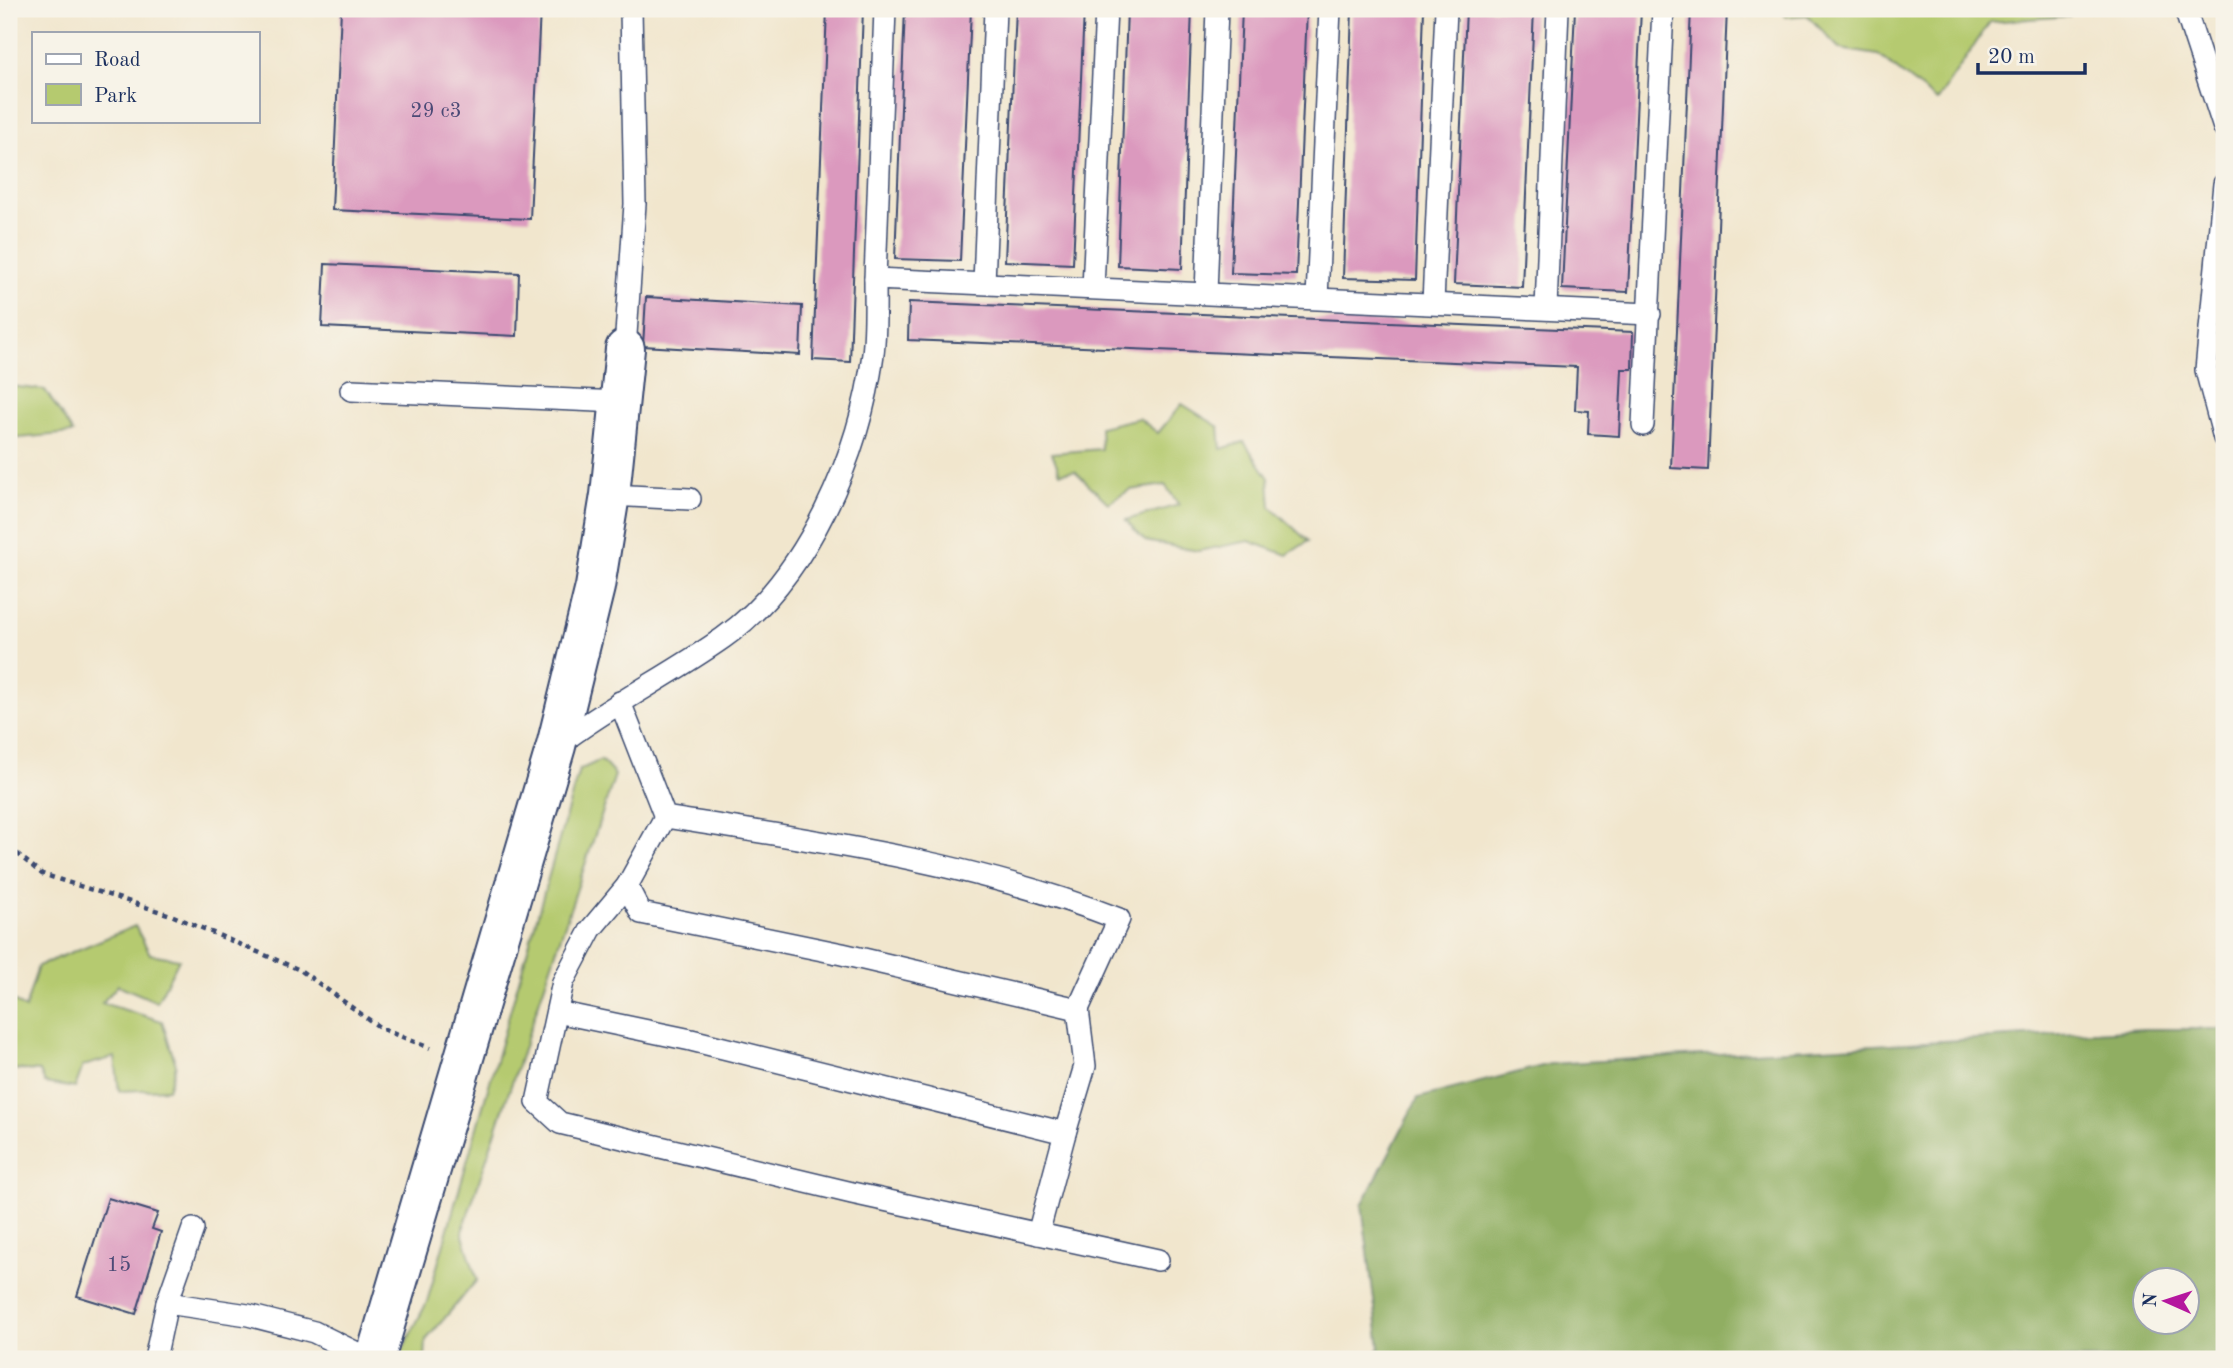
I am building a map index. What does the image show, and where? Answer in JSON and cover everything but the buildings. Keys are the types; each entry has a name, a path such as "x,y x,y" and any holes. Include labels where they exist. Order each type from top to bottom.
{"street":[{"path":"372,1359 556,746 595,587 610,495 625,349"}],"lane":[{"path":"625,349 635,204 631,9"},
{"path":"556,746 620,702 726,637 775,589 809,539 840,482 862,411 873,353 885,9"},
{"path":"984,283 995,9"},
{"path":"1093,288 1106,9"},
{"path":"1206,293 1217,9"},
{"path":"1317,298 1330,9"},
{"path":"1433,303 1446,9"},
{"path":"1546,308 1558,9"},
{"path":"1643,425 1663,9"},
{"path":"2185,9 2224,128"},
{"path":"2224,184 2206,370 2224,438"},
{"path":"875,279 1650,314"},
{"path":"351,390 620,402"},
{"path":"610,495 690,499"},
{"path":"620,702 665,817"},
{"path":"665,817 627,886 591,929 563,982 537,1102 560,1123 852,1193 1158,1260"},
{"path":"665,817 885,851 1053,893 1119,919 1078,1009 1085,1066 1038,1234"},
{"path":"627,886 641,913 842,954 1078,1009"},
{"path":"557,1012 691,1040 1065,1133"},
{"path":"155,1359 167,1303 193,1229"},
{"path":"167,1303 248,1315 314,1332 372,1359"}],"path":[{"path":"9,847 42,874 172,915 300,970 382,1029 463,1061"}],"green space":[{"path":"1783,9 2070,9 2069,16 1990,22 1937,101 1878,55 1840,49 1807,15 1785,17"},
{"path":"9,386 45,390 73,433 9,439"},
{"path":"1182,404 1219,427 1221,449 1244,442 1269,478 1271,507 1308,541 1287,555 1249,541 1198,551 1145,541 1126,520 1179,505 1165,485 1130,490 1108,503 1075,471 1060,473 1052,453 1101,449 1100,427 1139,418 1158,433"},
{"path":"601,760 615,775 462,1232 477,1280 426,1340 425,1359 398,1359 427,1302 579,770"},
{"path":"135,926 150,954 179,959 157,1002 118,985 102,1003 162,1021 176,1065 168,1089 119,1091 115,1057 83,1066 75,1088 45,1083 40,1071 9,1069 9,997 25,1009 38,966"},
{"path":"2145,1029 2224,1029 2224,1359 1371,1359 1380,1348 1362,1205 1418,1098 1550,1064"}]}
